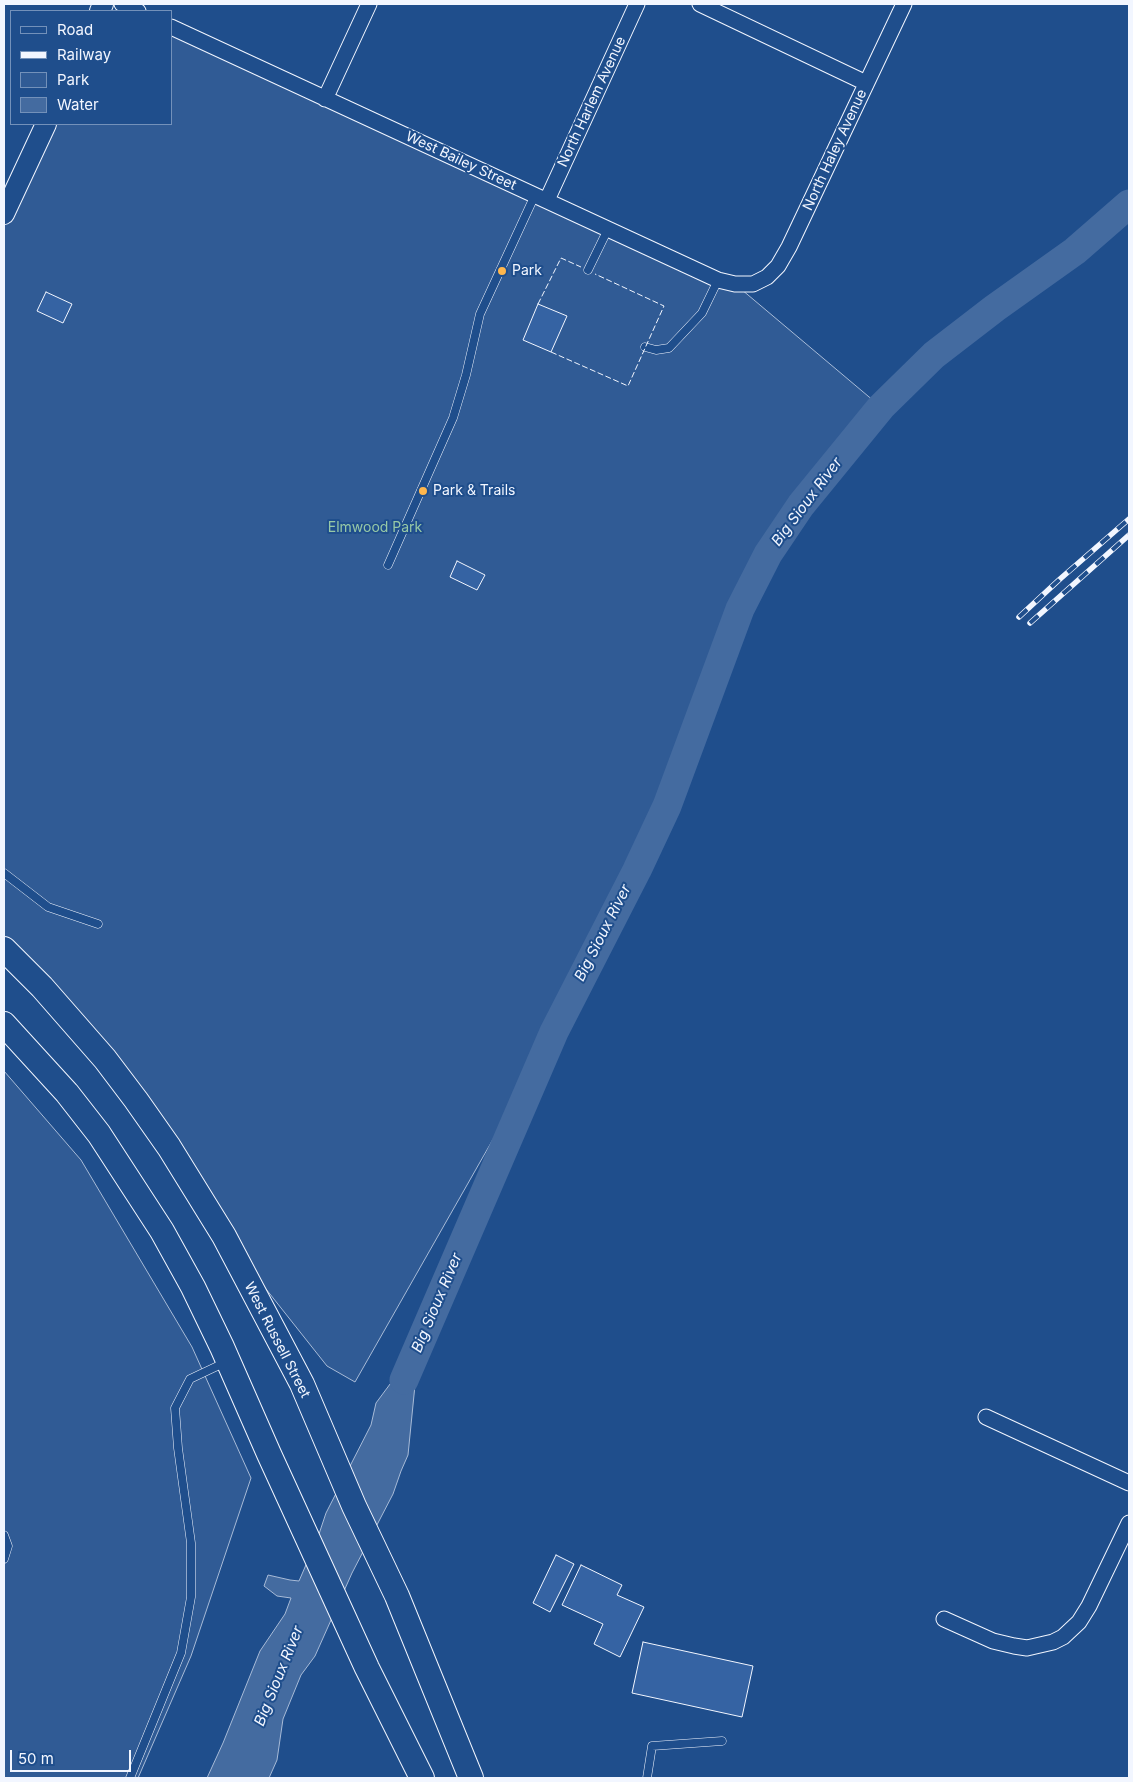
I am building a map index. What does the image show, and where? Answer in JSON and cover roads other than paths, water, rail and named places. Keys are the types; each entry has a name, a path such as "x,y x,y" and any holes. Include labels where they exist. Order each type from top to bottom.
{"highway":[{"name":"West Russell Street","path":"4,950 42,988 105,1059 169,1147 224,1236 302,1384 354,1506 397,1596 471,1778"},
{"path":"4,1024 67,1092 99,1134 162,1231 193,1287 367,1668 422,1778"}],"main road":[{"path":"4,214 46,125"}],"street":[{"path":"122,4 136,10"},
{"path":"325,99 369,4"},
{"name":"North Harlem Avenue","path":"541,198 637,4"},
{"path":"700,4 866,83"},
{"name":"North Haley Avenue","path":"752,284 767,277 778,266 789,247 904,4"},
{"name":"West Bailey Street","path":"172,27 718,280 735,284 752,284"},
{"path":"986,1417 1129,1483"},
{"path":"944,1619 993,1641 1027,1648 1053,1642 1063,1637 1079,1622 1089,1606 1129,1523"}],"lane":[{"path":"388,566 453,418 466,375 480,314 541,198"},
{"path":"588,270 608,229"},
{"path":"645,347 656,350 669,348 702,314 718,280"},
{"path":"4,873 48,908 98,924"},
{"path":"130,1778 181,1653 191,1598 191,1543 178,1448 175,1408 190,1379 228,1362"},
{"path":"4,1535 8,1546 4,1559"},
{"path":"647,1778 652,1746 722,1741"}],"water":[{"path":"419,1345 408,1455 393,1494 352,1573 315,1656 301,1675 283,1719 277,1760 269,1778 207,1778 260,1651 285,1614 291,1598 277,1596 264,1586 268,1575 299,1581 326,1513 371,1425 376,1403"}],"waterway":[{"name":"Big Sioux River","path":"404,1380 554,1032 637,870 667,806 740,609 768,554 801,505 881,407 934,355 995,308 1075,251 1129,204"}],"railway":[{"path":"1019,617 1129,519"},
{"path":"1030,623 1129,535"}],"place":[{"name":"Park","path":"502,271"},
{"name":"Park & Trails","path":"423,491"}],"park label":[{"name":"Elmwood Park","path":"375,528"}]}
